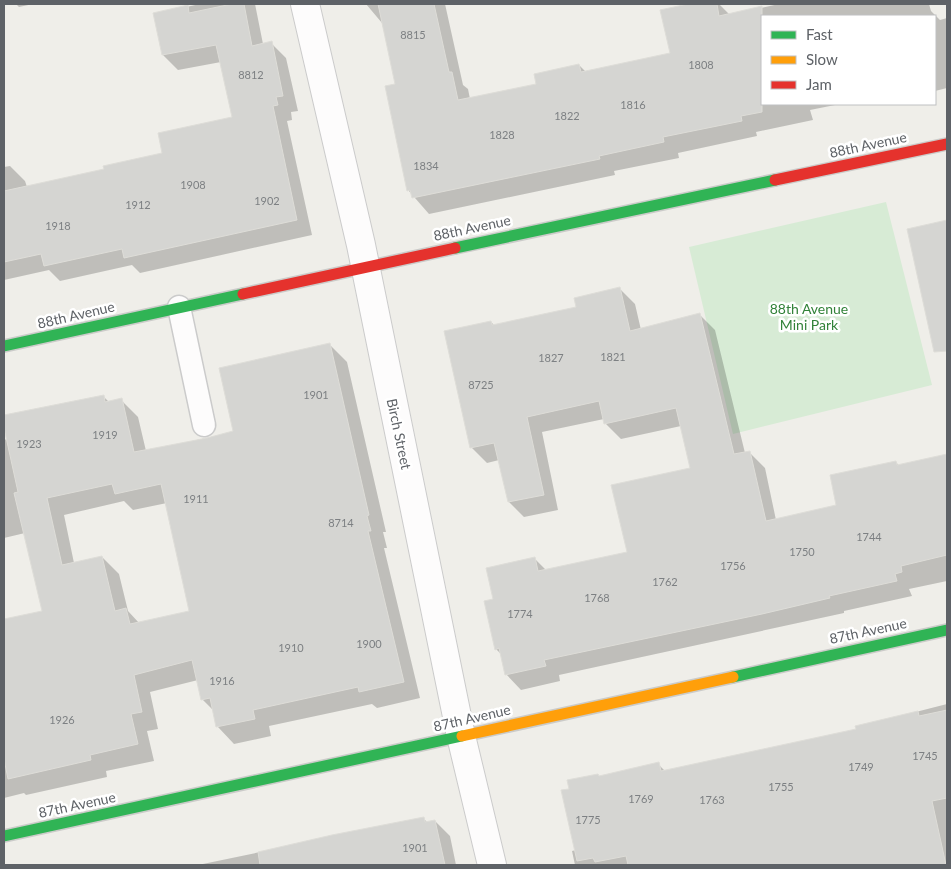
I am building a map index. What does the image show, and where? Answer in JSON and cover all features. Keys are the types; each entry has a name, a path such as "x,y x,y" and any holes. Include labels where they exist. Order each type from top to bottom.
{"street":[{"name":"Birch Street","path":"305,4 365,267 461,736 492,865"},
{"name":"88th Avenue","path":"4,346 365,267 947,144"},
{"name":"87th Avenue","path":"4,836 947,630"}],"lane":[{"path":"179,307 204,425"}],"green space":[{"name":"88th Avenue Mini Park","path":"886,202 932,385 733,434 689,247"}],"building":[{"path":"232,4 244,4 252,46 272,41 283,96 276,97 278,105 273,106 297,220 124,258 122,249 44,266 41,254 4,262 4,191 104,169 103,166 162,153 158,133 232,117 216,45 162,55 153,13 188,5 189,13"},
{"path":"378,4 434,4 449,72 452,72 458,100 536,84 534,74 579,64 581,72 670,53 660,10 688,4 717,4 719,16 762,6 762,112 741,116 742,121 663,137 664,142 599,156 600,159 412,198 410,190 407,191 385,86 395,84"},
{"path":"947,220 947,351 934,352 907,229"},
{"path":"620,287 630,331 700,313 734,454 750,451 766,521 836,505 830,475 896,461 897,465 947,454 947,555 901,566 902,572 895,574 897,581 829,596 830,598 762,614 544,660 546,666 505,675 499,648 495,650 484,601 493,599 486,568 535,557 538,571 627,552 611,485 690,468 676,408 604,424 599,401 527,417 544,495 508,502 494,443 470,448 444,331 491,321 492,325 576,307 574,298"},
{"path":"330,343 369,515 367,516 371,531 368,531 404,682 359,692 358,687 253,710 255,719 216,727 210,698 201,700 192,660 134,675 142,712 131,714 138,744 90,755 91,760 8,779 4,759 4,619 42,611 14,493 18,492 4,428 4,415 104,395 105,402 122,398 134,452 207,438 233,431 219,368","holes":["112,484 115,494 161,484 189,611 130,624 126,608 115,611 102,556 62,565 47,498"]},
{"path":"947,710 947,798 932,801 946,865 628,865 626,856 595,862 593,858 577,861 561,790 569,789 567,780 598,774 599,776 659,762 661,771 856,729 855,726 918,711 919,716"},
{"path":"424,817 425,822 435,820 445,865 260,865 258,852"}],"traffic: fast":[{"path":"455,248 775,180"},
{"path":"4,346 243,294"},
{"path":"733,677 947,630"},
{"path":"4,836 462,736"}],"traffic: slow":[{"path":"462,736 733,677"}],"traffic: jam":[{"path":"775,180 947,144"},
{"path":"243,294 455,248"}]}
